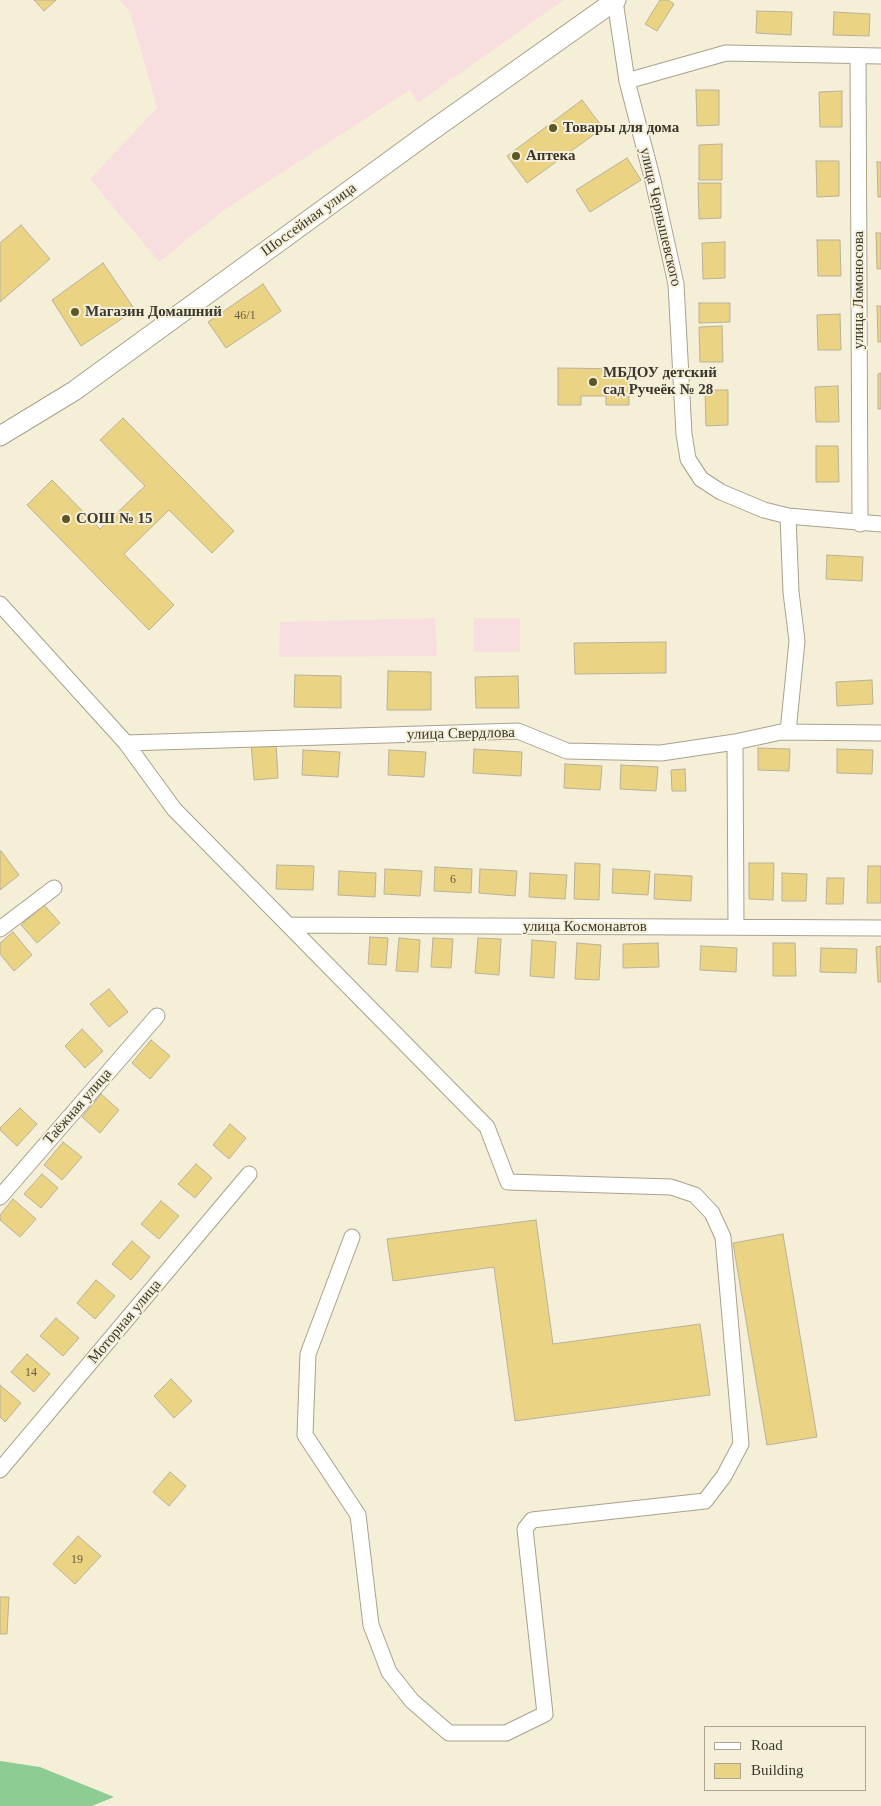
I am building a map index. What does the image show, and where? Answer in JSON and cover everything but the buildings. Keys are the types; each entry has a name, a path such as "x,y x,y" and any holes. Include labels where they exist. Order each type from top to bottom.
{"street":[{"name":"улица Чернышевского","path":"615,0 627,81 653,181 676,284 684,434 688,459 701,479 721,492 764,510 788,516 860,524 881,524"},
{"name":"Шоссейная улица","path":"0,436 74,391 431,131 615,0"},
{"path":"627,81 726,53 881,56"},
{"name":"улица Ломоносова","path":"858,56 860,524"},
{"path":"788,516 791,592 797,641 788,732"},
{"path":"0,604 126,743 174,809 486,1127 508,1182 670,1187 695,1196 712,1213 723,1237 741,1444 724,1476 705,1501 532,1520 525,1529 546,1714 506,1733 449,1733 412,1701 389,1672 371,1625 358,1515 306,1435 308,1354 352,1237"},
{"name":"улица Свердлова","path":"126,743 518,731 568,752 661,754 735,742 780,732 881,733"},
{"path":"735,742 736,928"},
{"path":"0,929 54,888"},
{"name":"улица Космонавтов","path":"288,925 881,928"},
{"name":"Таёжная улица","path":"0,1197 157,1016"},
{"name":"Моторная улица","path":"0,1470 249,1174"}],"shaded area":[{"path":"119,0 564,0 418,103 410,90 224,210 159,262 90,179 157,108 130,12"},
{"path":"435,618 437,656 279,657 280,622"},
{"path":"474,618 520,618 520,652 474,652"}],"green space":[{"path":"0,1761 40,1767 114,1797 92,1806 0,1806"}],"place":[{"name":"Товары для дома","path":"553,128"},
{"name":"Аптека","path":"516,156"},
{"name":"Магазин Домашний","path":"75,312"},
{"name":"МБДОУ детский сад Ручеёк № 28","path":"593,382"},
{"name":"СОШ № 15","path":"66,519"}]}
